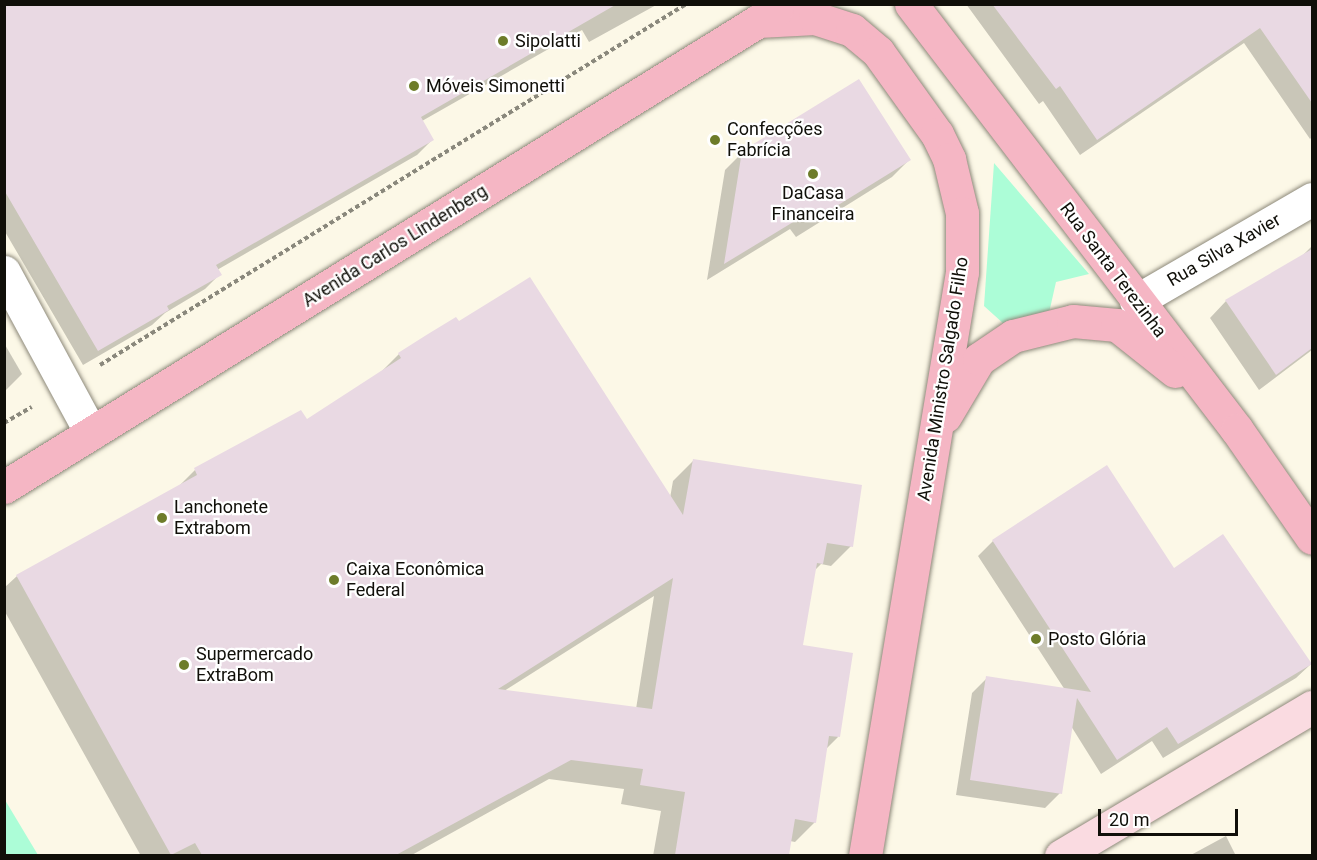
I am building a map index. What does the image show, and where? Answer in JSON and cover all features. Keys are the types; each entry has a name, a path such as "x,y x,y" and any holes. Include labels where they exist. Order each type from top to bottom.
{"main road":[{"name":"Rua Santa Terezinha","path":"911,4 1136,301 1237,430 1312,538"},
{"name":"Avenida Ministro Salgado Filho","path":"771,13 815,18 852,30 878,52 938,134 949,159 962,213 964,242 962,272 865,855"},
{"name":"Avenida Carlos Lindenberg","path":"4,487 771,13"},
{"path":"935,431 979,359 1014,336 1073,321 1117,325 1168,365 1237,430"},
{"path":"1061,855 1312,707"}],"street":[{"name":"Rua Silva Xavier","path":"1136,301 1312,198"},
{"path":"4,272 91,433"}],"path":[{"path":"4,423 686,4"}],"green space":[{"path":"994,163 1089,274 1056,282 1049,313 1004,324 984,306"},
{"path":"5,800 38,855 5,855"}],"building":[{"path":"4,4 617,4 421,117 434,140 216,265 222,275 167,306 169,310 98,351 4,190"},
{"path":"992,4 1312,4 1312,103 1260,28 1097,140 1060,86 1056,89"},
{"name":"DaCasa Financeira","path":"859,79 911,160 814,220 808,213 724,264 742,151"},
{"path":"1312,249 1312,348 1276,375 1225,300"},
{"path":"530,277 683,515 693,459 862,485 853,547 827,543 823,564 817,563 803,645 853,653 840,737 829,736 816,823 795,819 789,855 675,855 685,792 640,785 643,769 571,760 396,855 202,855 195,843 171,855 16,575 197,475 194,468 301,410 307,419 401,358 398,353 456,317 459,321","holes":["673,578 652,709 498,689"]},
{"path":"1107,465 1174,568 1223,534 1312,664 1178,744 1167,727 1117,760 1077,698 1062,794 970,780 986,676 1091,692 992,540"}],"place":[{"name":"Sipolatti","path":"503,41"},
{"name":"Móveis Simonetti","path":"414,86"},
{"name":"Confecções Fabrícia","path":"715,140"},
{"name":"DaCasa Financeira","path":"813,174"},
{"name":"Lanchonete Extrabom","path":"162,518"},
{"name":"Caixa Econômica Federal","path":"334,580"},
{"name":"Posto Glória","path":"1036,639"},
{"name":"Supermercado ExtraBom","path":"184,665"}]}
